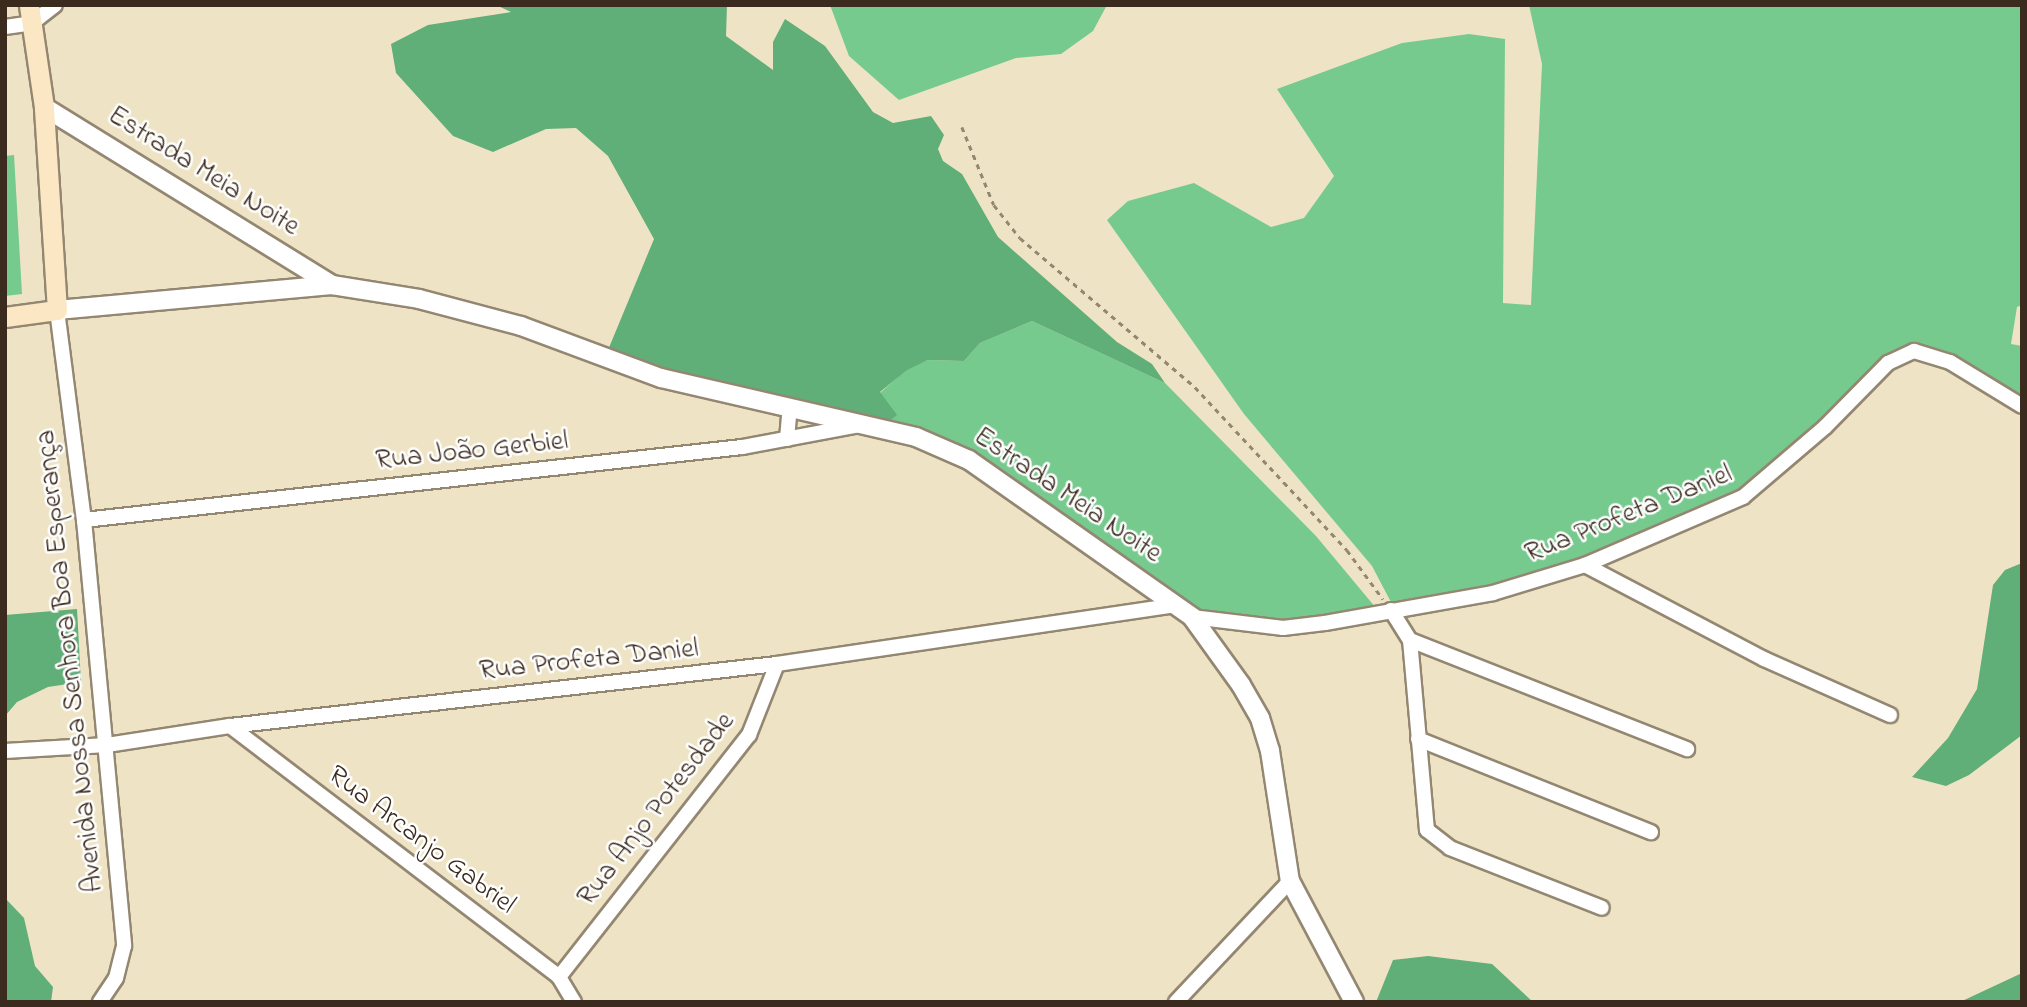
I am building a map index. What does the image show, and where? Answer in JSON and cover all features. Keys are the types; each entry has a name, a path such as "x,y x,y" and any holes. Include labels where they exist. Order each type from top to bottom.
{"main road":[{"path":"30,14 44,107 57,310"},
{"name":"Estrada Meia Noite","path":"5,317 57,310"}],"street":[{"path":"5,27 55,5"},
{"name":"Estrada Meia Noite","path":"44,107 332,285"},
{"name":"Estrada Meia Noite","path":"57,310 332,285 419,299 521,326 661,378 916,437 970,460 1192,617 1260,718 1278,793 1290,881 1354,1002"},
{"name":"Avenida Nossa Senhora Boa Esperança","path":"57,310 84,520 124,946 116,978 100,1002"},
{"name":"Rua Profeta Daniel","path":"1192,617 1283,628 1493,593 1585,565 1743,498 1807,444 1897,356 1914,351 1950,362 2022,406"},
{"path":"787,439 790,407"},
{"name":"Rua João Gerbiel","path":"84,520 787,439 864,424"},
{"path":"1585,565 1764,659 1890,715"},
{"name":"Rua Profeta Daniel","path":"5,751 107,745 230,726 777,664 1177,605"},
{"path":"1391,610 1410,640 1423,816 1437,840 1602,908"},
{"path":"1410,640 1688,750"},
{"name":"Rua Anjo Potesdade","path":"559,976 749,735 777,664"},
{"name":"Rua Arcanjo Gabriel","path":"230,726 559,976 570,1000"},
{"path":"1418,739 1651,832"},
{"path":"1176,1002 1290,881"}],"path":[{"path":"962,127 994,205 1020,237 1195,387 1348,550 1391,610"}],"green space":[{"path":"496,5 727,5 726,36 773,70 773,42 785,19 825,46 873,112 893,123 931,116 944,135 938,149 943,161 962,174 998,237 1117,342 1152,364 1165,383 1032,321 980,343 964,361 928,360 907,370 880,392 897,415 886,424 692,383 608,350 654,239 608,156 576,128 546,129 493,152 453,136 396,73 391,44 428,25 511,12"},
{"path":"830,5 1107,5 1093,31 1061,54 1016,58 899,100 849,56"},
{"path":"1529,5 2022,5 2022,305 2017,307 2011,344 2022,346 2022,401 1914,349 1745,495 1537,578 1393,606 1372,566 1244,414 1107,220 1128,201 1194,183 1271,227 1304,218 1334,176 1277,89 1402,43 1469,34 1505,39 1503,303 1531,305 1542,64"},
{"path":"14,155 22,294 5,296 5,156"},
{"path":"1032,321 1165,383 1316,536 1376,608 1279,623 1192,612 959,448 886,424 896,415 880,393 907,369 928,360 964,361 980,343"},
{"path":"2022,563 2022,735 1969,775 1946,786 1912,777 1948,738 1977,689 1993,585 2005,570"},
{"path":"77,609 81,682 48,687 17,702 5,716 5,615"},
{"path":"5,898 24,918 35,966 53,987 51,1002 5,1002"},
{"path":"1428,956 1492,964 1533,1002 1376,1002 1393,960"},
{"path":"2022,973 2022,1002 1960,1002"}]}
